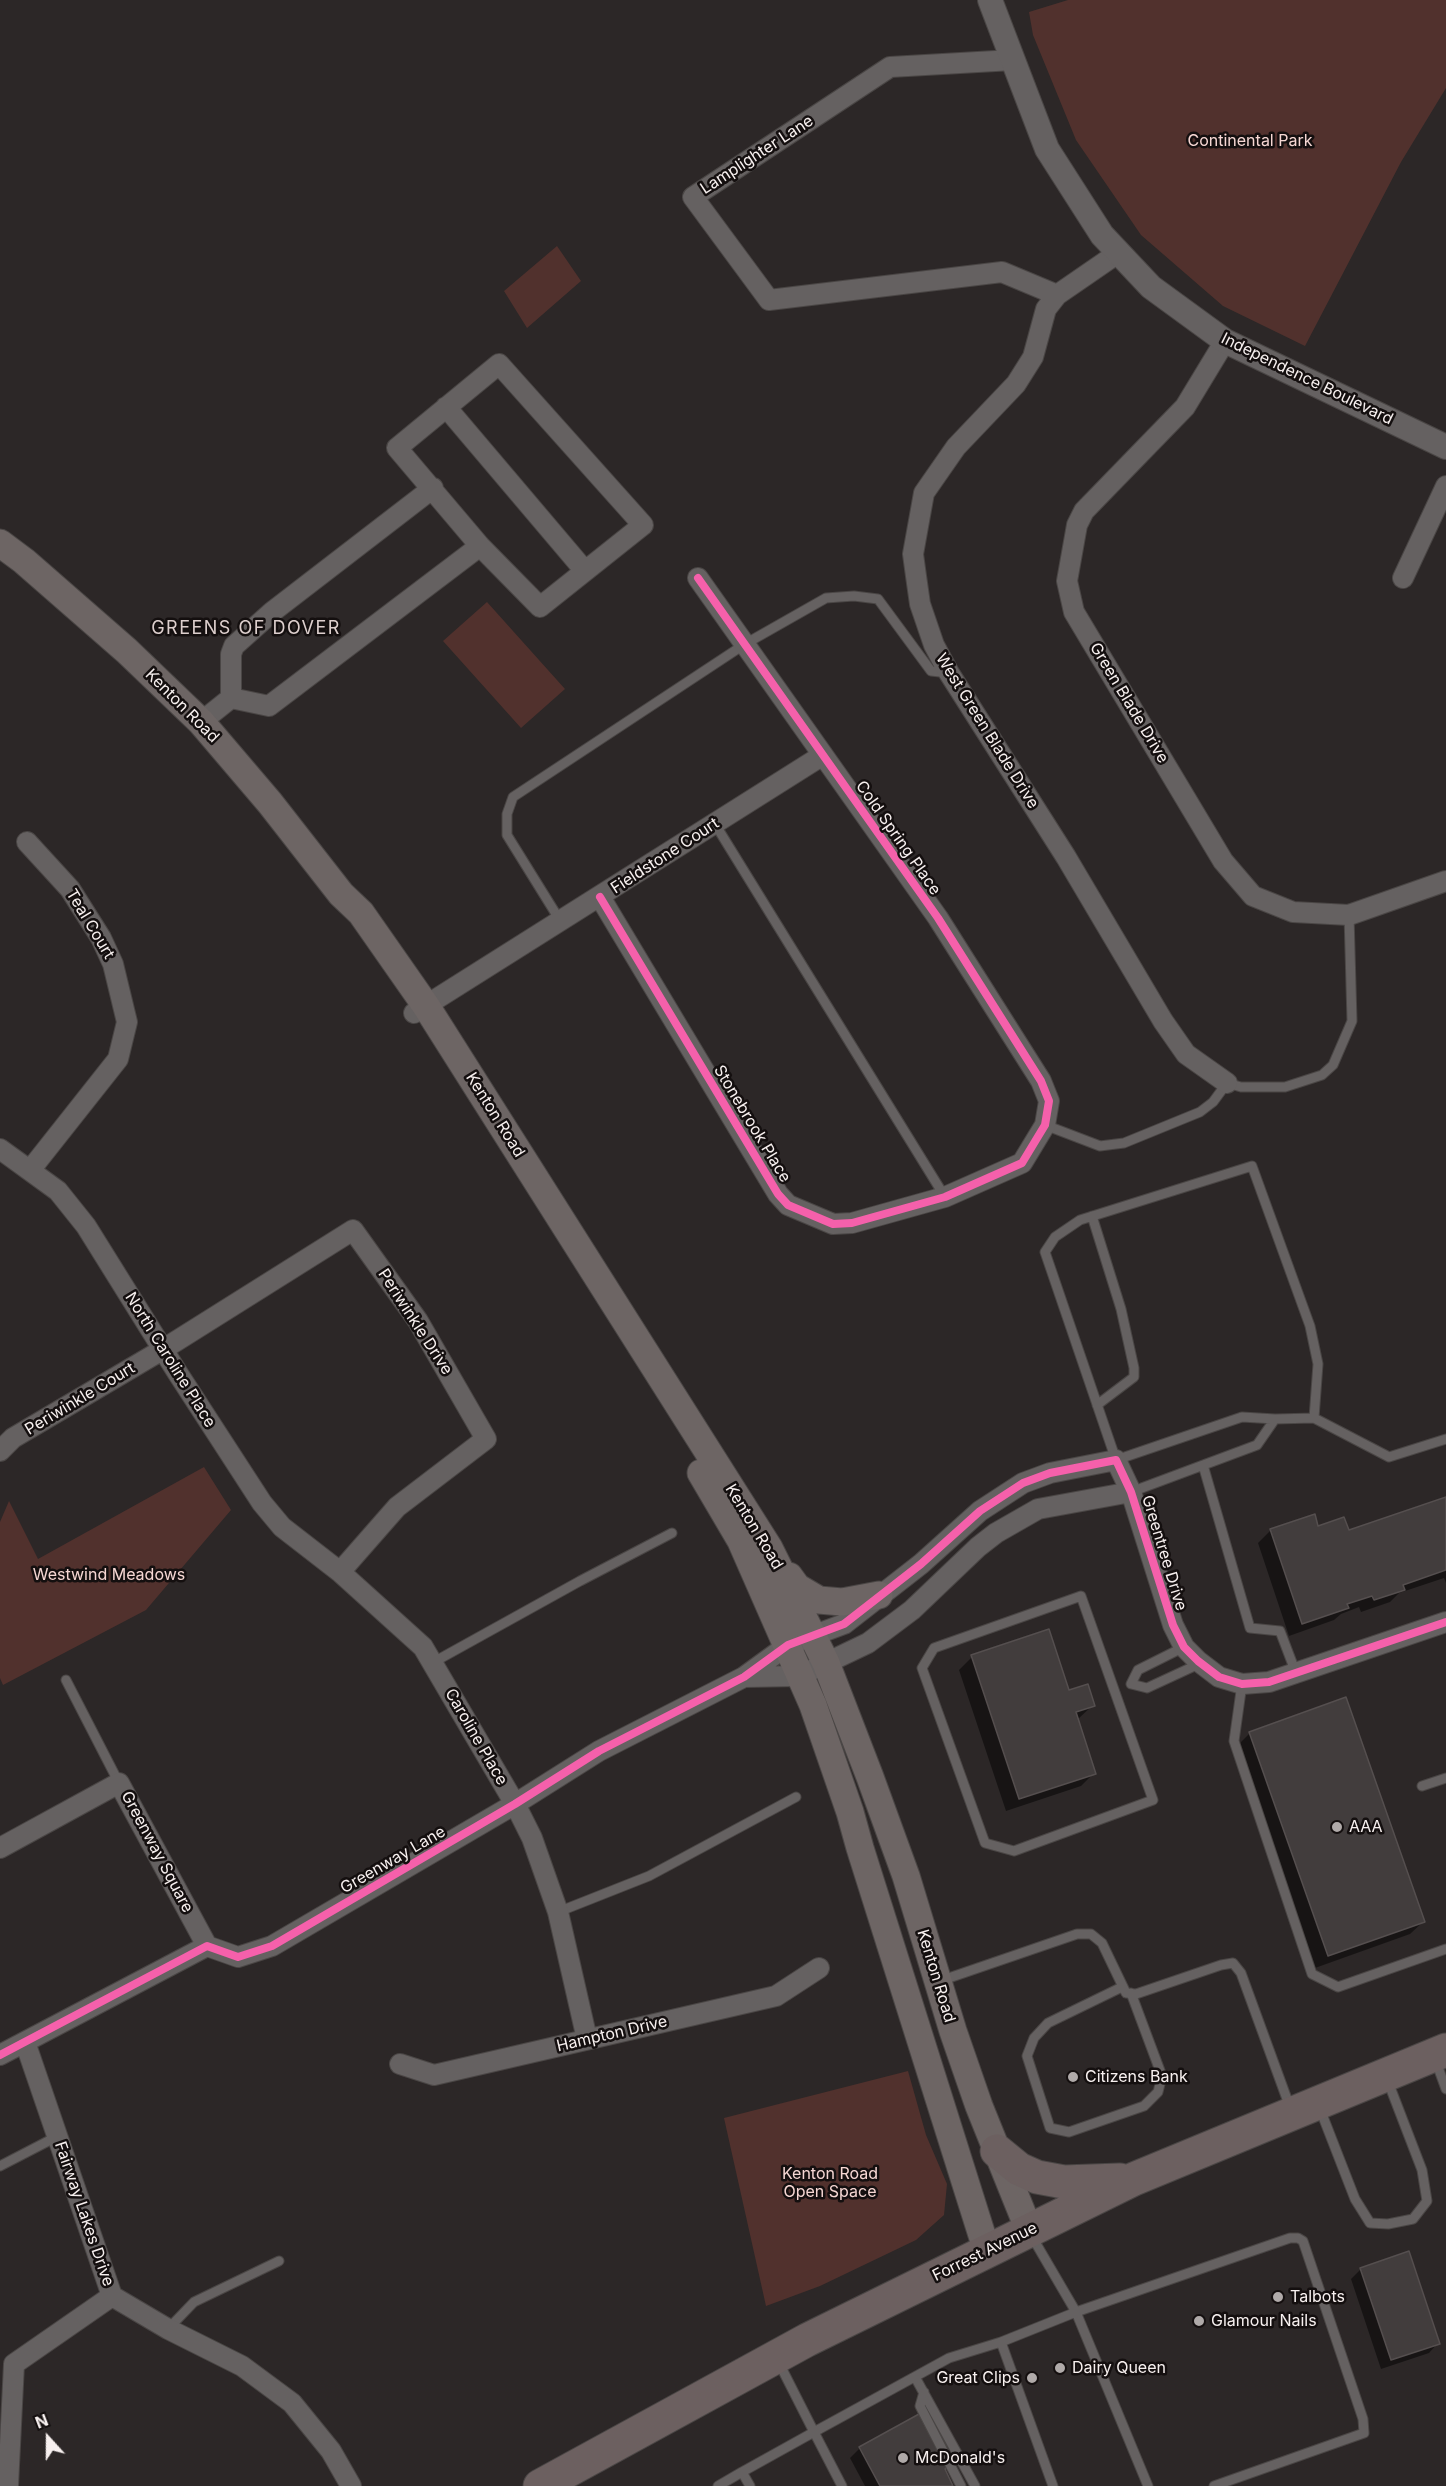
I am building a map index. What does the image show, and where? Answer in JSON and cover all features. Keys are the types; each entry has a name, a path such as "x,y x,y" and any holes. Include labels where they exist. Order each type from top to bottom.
{"highway":[{"name":"Forrest Avenue","path":"542,2486 776,2357 1134,2179 1439,2052"},
{"path":"997,2151 1019,2169 1037,2177 1064,2182 1134,2179"}],"main road":[{"name":"Kenton Road","path":"0,543 24,561 127,651 201,722 270,803 341,894 355,925 420,1010 769,1548 826,1663 906,1876 953,2031 1029,2230"},
{"name":"Kenton Road","path":"420,1010 647,1381 741,1541 813,1705 850,1812 987,2251"},
{"path":"769,1548 797,1587 819,1600 842,1602 879,1595"}],"street":[{"name":"Independence Boulevard","path":"990,0 1047,149 1102,235 1151,287 1225,341 1446,447"},
{"name":"Lamplighter Lane","path":"1013,60 890,67 693,197 769,300 1002,272 1057,295"},
{"name":"West Green Blade Drive","path":"1118,253 1057,295 1046,309 1033,357 1016,384 956,447 924,493 913,554 920,604 934,645 949,673 1066,857 1163,1021 1186,1054 1227,1083"},
{"name":"Green Blade Drive","path":"1225,341 1185,407 1084,511 1077,525 1067,581 1074,612 1223,861 1253,896 1293,912 1349,915 1446,881"},
{"path":"499,364 643,525 540,607 480,546 397,448 446,407 499,364"},
{"path":"446,407 585,571"},
{"path":"1403,578 1446,486"},
{"path":"231,698 231,654 234,646 272,612 433,488"},
{"path":"231,698 268,706 480,546"},
{"name":"Cold Spring Place","path":"698,578 938,918 1041,1080 1048,1101 1045,1125"},
{"path":"201,722 231,698"},
{"name":"Fieldstone Court","path":"420,1010 823,755"},
{"name":"Teal Court","path":"27,842 70,889 102,938 113,964 127,1022 117,1059 31,1169"},
{"name":"Stonebrook Place","path":"600,897 778,1194 788,1205 833,1224 945,1197 1022,1163 1045,1125"},
{"name":"North Caroline Place","path":"0,1149 31,1169 58,1191 86,1226 162,1350 262,1503 282,1527 340,1572"},
{"name":"Periwinkle Drive","path":"162,1350 353,1230 418,1321 486,1439 398,1507 340,1572"},
{"name":"Periwinkle Court","path":"0,1451 13,1438 162,1350"},
{"path":"788,1645 844,1624 921,1564 980,1511 1023,1483 1050,1473 1116,1460"},
{"name":"Greentree Drive","path":"1116,1460 1131,1492 1173,1625 1184,1647 1219,1677 1242,1684 1269,1682 1446,1622"},
{"name":"Greentree Drive","path":"799,1676 868,1643 912,1610 956,1566 996,1533 1038,1509 1131,1492"},
{"name":"Caroline Place","path":"340,1572 423,1647 515,1804 532,1838 558,1912 587,2039"},
{"name":"Greenway Lane","path":"207,1946 238,1958 272,1946 515,1804 599,1751 744,1677 788,1645"},
{"name":"Greenway Lane","path":"744,1677 799,1676"},
{"name":"Greenway Square","path":"0,1848 119,1782 207,1946"},
{"path":"0,2055 207,1946"},
{"name":"Hampton Drive","path":"400,2064 434,2075 776,1996 819,1968"},
{"name":"Fairway Lakes Drive","path":"26,2042 112,2296 168,2329 243,2366 292,2403 331,2451 351,2486"},
{"path":"8,2486 14,2364 112,2296"}],"lane":[{"path":"561,922 507,835 507,814 513,797 745,644 826,598 854,596 878,599 931,671 949,673"},
{"path":"715,824 945,1197"},
{"path":"1045,1125 1100,1146 1124,1143 1200,1112 1213,1102 1227,1083 1241,1087 1285,1087 1322,1075 1333,1065 1352,1021 1349,915"},
{"path":"1314,1419 1318,1364 1310,1326 1252,1166 1080,1220 1055,1237 1045,1252 1116,1460 1242,1417 1314,1419 1389,1458 1446,1439"},
{"path":"1092,1216 1121,1309 1134,1368 1134,1377 1097,1405"},
{"path":"1131,1492 1257,1445 1275,1419"},
{"path":"1203,1465 1250,1628 1280,1631 1296,1673"},
{"path":"432,1663 672,1533"},
{"path":"1081,1596 1114,1690 1153,1800 1014,1851 985,1843 922,1668 934,1648 1081,1596"},
{"path":"1131,1684 1138,1670 1184,1647"},
{"path":"1114,1690 1131,1684 1147,1688 1201,1663"},
{"path":"66,1680 119,1782"},
{"path":"1242,1684 1234,1741 1312,1974 1338,1986 1446,1950"},
{"path":"1422,1786 1446,1778"},
{"path":"558,1912 649,1876 796,1797"},
{"path":"938,1982 1077,1934 1091,1934 1102,1943 1126,1993 1136,1994 1233,1963 1241,1973 1305,2107 1355,2199 1370,2223 1388,2224 1413,2219 1427,2201 1422,2170 1385,2074"},
{"path":"1122,1987 1048,2023 1034,2038 1027,2056 1050,2128 1069,2132 1144,2106 1158,2092 1162,2076 1131,1993"},
{"path":"1439,2052 1446,2089"},
{"path":"0,2166 58,2136"},
{"path":"1029,2230 1076,2312 1148,2486"},
{"path":"718,2486 949,2358 1001,2342 1076,2312 1290,2238 1298,2238 1304,2241 1363,2419 1364,2433 1217,2485"},
{"path":"168,2329 194,2301 279,2261"},
{"path":"1001,2342 1053,2486"},
{"path":"776,2357 842,2486"},
{"path":"915,2377 975,2486"},
{"path":"924,2392 920,2406 961,2486"},
{"path":"742,2472 750,2486"}],"green space":[{"name":"Continental Park","path":"1068,0 1446,0 1446,88 1401,162 1305,346 1223,306 1141,235 1076,140 1033,35 1029,12"},
{"path":"557,246 581,281 527,328 504,291"},
{"path":"487,602 565,689 521,728 443,641"},
{"name":"Westwind Meadows","path":"204,1467 231,1510 146,1610 3,1685 0,1678 0,1522 9,1501 38,1559"},
{"name":"Kenton Road Open Space","path":"908,2071 926,2135 947,2184 944,2215 916,2240 820,2286 766,2306 724,2118"}],"building":[{"path":"1446,1497 1446,1570 1403,1585 1405,1590 1374,1600 1372,1596 1347,1604 1349,1608 1302,1624 1270,1529 1315,1514 1318,1526 1344,1517 1349,1530"},
{"path":"1049,1629 1069,1690 1088,1684 1095,1706 1076,1712 1096,1774 1019,1799 971,1655"},
{"name":"AAA","path":"1346,1697 1425,1922 1328,1956 1249,1732"},
{"path":"1409,2251 1440,2344 1391,2360 1360,2268"},
{"name":"McDonald's","path":"919,2414 947,2468 945,2469 953,2486 880,2486 859,2447"}],"cycle path":[{"path":"600,897 778,1194 788,1205 833,1224 852,1223 945,1197 1022,1163 1045,1125 1049,1101 1041,1081 938,918 698,578"},
{"path":"0,2055 207,1946 238,1957 272,1946 515,1804 599,1751 744,1677 788,1645 844,1624 921,1564 980,1511 1023,1483 1050,1473 1116,1460 1131,1492 1173,1625 1184,1647 1219,1677 1242,1684 1269,1682 1446,1622"}],"place":[{"name":"AAA","path":"1337,1827"},
{"name":"Citizens Bank","path":"1073,2077"},
{"name":"Talbots","path":"1278,2297"},
{"name":"Glamour Nails","path":"1199,2321"},
{"name":"Dairy Queen","path":"1060,2368"},
{"name":"Great Clips","path":"1032,2378"},
{"name":"McDonald's","path":"903,2458"}],"district":[{"name":"GREENS OF DOVER","path":"246,629"}]}
